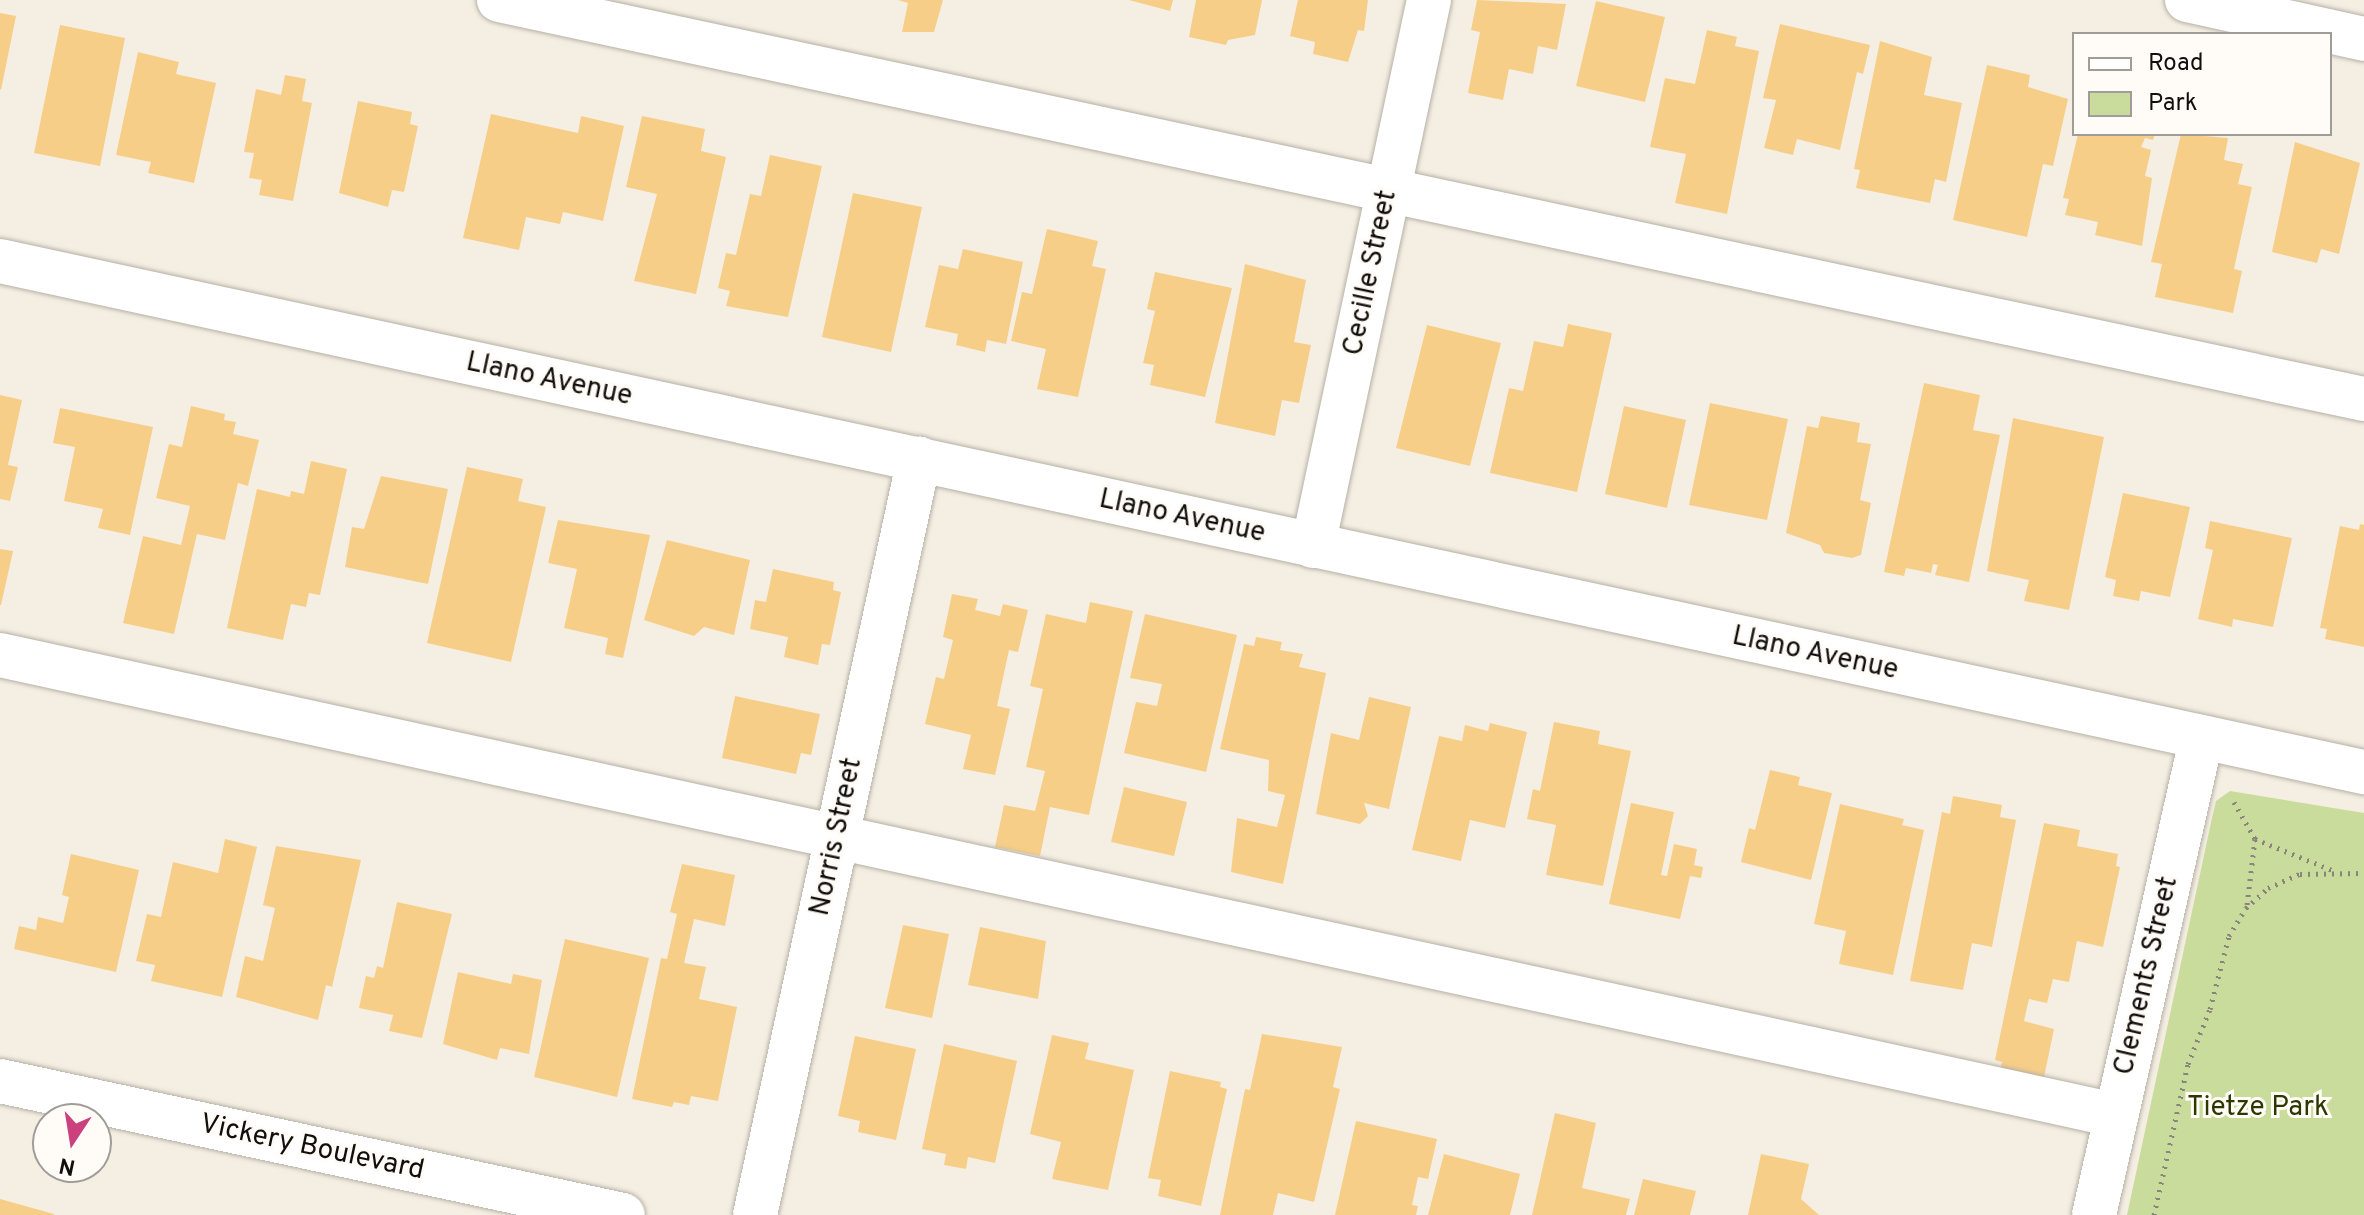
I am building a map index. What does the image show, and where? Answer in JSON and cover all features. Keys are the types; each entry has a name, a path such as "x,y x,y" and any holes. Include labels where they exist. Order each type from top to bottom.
{"street":[{"path":"499,0 1390,187 2364,399"},
{"name":"Cecille Street","path":"1313,546 1429,0"},
{"path":"2187,0 2364,39"},
{"name":"Llano Avenue","path":"0,261 2364,772"},
{"name":"Norris Street","path":"755,1215 919,459"},
{"path":"0,655 2115,1115"},
{"name":"Clements Street","path":"2094,1215 2202,737"},
{"name":"Vickery Boulevard","path":"0,1081 623,1215"}],"path":[{"path":"2154,1215 2188,1064 2210,1009 2229,936 2246,908 2254,883 2255,839 2227,791"},
{"path":"2255,839 2335,871"},
{"path":"2246,908 2268,888 2300,874 2335,871 2364,873"}],"green space":[{"name":"Tietze Park","path":"2230,791 2364,813 2364,1215 2127,1215 2216,801"}],"building":[{"path":"898,0 943,0 934,32 902,32 908,3"},
{"path":"1129,0 1173,0 1170,11"},
{"path":"1196,0 1262,0 1255,35 1228,40 1226,45 1189,37"},
{"path":"1298,0 1368,0 1364,31 1358,30 1348,62 1313,54 1315,42 1290,36"},
{"path":"1477,0 1566,4 1557,50 1538,46 1533,74 1509,69 1503,100 1468,93 1480,32 1471,30"},
{"path":"1596,1 1665,17 1645,102 1576,86"},
{"path":"0,13 16,16 1,90 0,89"},
{"path":"1780,24 1870,45 1863,74 1857,72 1840,150 1797,139 1793,155 1764,148 1776,100 1763,98"},
{"path":"60,25 125,38 100,166 34,153"},
{"path":"1707,30 1737,37 1735,46 1759,51 1727,214 1675,203 1686,154 1650,147 1665,78 1695,84"},
{"path":"1880,41 1932,57 1924,95 1962,103 1946,182 1935,179 1930,203 1856,188 1860,170 1854,169"},
{"path":"138,52 179,62 176,74 216,83 194,183 148,173 151,162 116,155"},
{"path":"1987,65 2030,75 2028,87 2068,99 2053,166 2043,164 2027,237 1953,220"},
{"path":"285,75 306,79 302,101 312,103 293,201 259,195 262,180 249,178 254,153 244,152 256,89 281,95"},
{"path":"358,101 412,112 410,124 418,126 404,192 392,190 388,207 339,193"},
{"path":"491,114 578,133 581,116 624,126 603,221 563,212 560,224 526,217 519,250 463,238"},
{"path":"642,116 705,129 701,151 726,157 696,294 634,281 657,194 626,187"},
{"path":"2078,136 2154,136 2153,140 2145,138 2141,147 2151,150 2145,176 2152,178 2142,246 2095,235 2098,222 2065,215 2069,199 2063,198"},
{"path":"2181,136 2228,138 2224,160 2243,164 2238,184 2252,187 2234,269 2242,271 2233,313 2155,297 2162,264 2151,262"},
{"path":"2295,142 2360,163 2339,254 2321,249 2317,263 2272,252"},
{"path":"770,155 822,166 788,317 726,306 730,291 718,288 726,253 736,255 750,194 761,196"},
{"path":"853,193 922,207 891,352 822,337"},
{"path":"1047,229 1098,241 1092,266 1106,269 1078,397 1037,389 1046,349 1011,341 1022,292 1032,294"},
{"path":"963,249 1023,262 1006,344 987,340 985,352 956,345 958,334 925,327 939,265 958,269"},
{"path":"1245,264 1306,280 1294,342 1311,345 1299,403 1282,400 1275,436 1215,423"},
{"path":"1155,272 1232,288 1205,397 1150,385 1154,365 1143,363 1155,311 1147,309"},
{"path":"1568,324 1612,333 1577,492 1490,473 1509,388 1523,391 1534,341 1563,347"},
{"path":"1427,325 1501,343 1470,466 1396,448"},
{"path":"1924,383 1980,395 1973,430 2000,435 1969,582 1935,575 1938,565 1933,564 1931,573 1906,568 1904,576 1884,572"},
{"path":"0,395 22,400 8,465 18,467 10,501 0,499"},
{"path":"1710,403 1788,419 1767,520 1689,505"},
{"path":"191,406 225,414 224,420 236,422 233,434 259,440 248,486 238,483 225,540 197,534 174,634 123,623 143,536 181,545 190,506 156,498 169,444 182,447"},
{"path":"1624,406 1686,420 1667,508 1605,494"},
{"path":"60,408 153,427 130,535 98,528 103,509 64,501 75,447 53,443"},
{"path":"1821,416 1860,423 1857,442 1871,444 1860,500 1871,503 1861,555 1852,558 1824,553 1820,545 1786,533 1807,426 1818,428"},
{"path":"2013,418 2104,437 2069,610 2024,601 2029,580 1987,571"},
{"path":"311,461 347,469 320,595 309,593 306,607 291,604 283,640 227,628 257,489 290,497 291,491 304,494"},
{"path":"467,467 523,479 518,501 546,507 511,662 427,643"},
{"path":"381,476 448,489 428,584 345,567 352,527 364,529"},
{"path":"2123,493 2190,507 2170,597 2141,591 2139,601 2113,596 2116,580 2105,577"},
{"path":"558,520 650,535 623,658 605,654 608,638 564,628 577,569 548,563"},
{"path":"2210,521 2292,538 2273,627 2233,619 2232,627 2198,619 2213,550 2205,548"},
{"path":"2360,524 2364,525 2364,647 2325,639 2327,629 2320,628 2340,526 2359,530"},
{"path":"667,540 750,560 734,635 704,627 694,636 644,620"},
{"path":"0,549 13,551 1,605 0,605"},
{"path":"773,569 834,582 833,590 841,592 830,645 822,644 818,665 784,657 788,637 750,629 755,600 766,602"},
{"path":"952,594 978,599 975,610 1000,616 1003,604 1028,610 1018,652 1009,650 997,706 1010,709 995,775 963,769 971,735 925,724 936,677 944,679 953,640 943,637"},
{"path":"1090,602 1133,611 1089,815 1050,807 1040,856 995,847 1004,805 1035,811 1045,771 1026,767 1043,689 1030,686 1046,614 1086,623"},
{"path":"1145,614 1237,635 1206,772 1124,753 1136,702 1157,706 1162,684 1130,678"},
{"path":"1256,637 1282,642 1280,650 1303,654 1299,667 1326,673 1283,884 1231,872 1237,818 1277,827 1285,795 1268,791 1269,760 1220,749 1244,644 1254,646"},
{"path":"735,696 820,714 811,755 801,753 796,774 722,758"},
{"path":"1369,697 1411,707 1389,809 1364,803 1368,816 1360,824 1316,814 1331,733 1359,740"},
{"path":"1554,722 1600,731 1598,744 1631,751 1603,886 1546,875 1556,825 1527,819 1533,789 1540,791"},
{"path":"1490,723 1527,732 1505,828 1470,820 1461,861 1412,850 1439,736 1462,741 1465,725 1488,731"},
{"path":"1770,770 1800,777 1798,785 1832,793 1811,880 1741,862 1749,828 1755,830"},
{"path":"1124,787 1187,802 1174,856 1111,842"},
{"path":"1953,796 2002,805 2000,817 2016,820 1992,947 1972,943 1963,990 1910,981 1942,812 1950,814"},
{"path":"1631,803 1674,812 1661,875 1667,876 1674,844 1697,849 1694,865 1703,867 1701,878 1690,876 1680,919 1609,904"},
{"path":"1840,804 1904,819 1902,825 1924,830 1893,975 1839,964 1846,931 1814,924"},
{"path":"2044,823 2080,830 2077,846 2118,854 2116,866 2120,867 2103,947 2077,941 2069,982 2053,979 2047,1003 2029,999 2024,1021 2054,1029 2043,1082 2000,1072 2002,1062 1995,1060"},
{"path":"225,839 257,847 222,997 151,981 155,965 136,961 147,914 161,917 173,862 218,873"},
{"path":"276,846 361,860 332,987 326,985 318,1020 236,997 245,956 263,961 275,908 263,905"},
{"path":"71,854 139,870 116,972 14,949 19,926 36,930 38,917 63,923 69,897 62,895"},
{"path":"682,864 735,875 725,926 694,919 684,963 706,967 699,999 737,1007 718,1101 691,1096 689,1105 674,1102 672,1107 632,1099 661,958 667,959 677,914 670,912"},
{"path":"397,902 452,914 422,1038 389,1031 393,1015 359,1008 366,976 374,978 377,966 383,968"},
{"path":"903,925 949,934 932,1018 885,1008"},
{"path":"980,927 1046,941 1038,999 968,985"},
{"path":"565,939 649,958 617,1097 534,1077"},
{"path":"458,972 511,984 513,974 542,980 529,1054 500,1048 497,1060 443,1044"},
{"path":"1262,1034 1342,1047 1333,1087 1340,1089 1314,1202 1278,1193 1273,1215 1220,1215 1245,1089 1250,1090"},
{"path":"1052,1035 1089,1043 1085,1059 1134,1070 1108,1190 1052,1179 1061,1142 1030,1134"},
{"path":"855,1036 916,1049 896,1140 858,1132 860,1121 838,1116"},
{"path":"944,1044 1017,1061 995,1163 968,1157 966,1169 944,1165 946,1154 922,1149"},
{"path":"1170,1071 1221,1082 1220,1087 1227,1089 1201,1206 1158,1196 1161,1180 1148,1178"},
{"path":"1555,1113 1596,1123 1582,1188 1630,1199 1626,1215 1532,1215"},
{"path":"1356,1121 1437,1139 1428,1179 1418,1177 1412,1205 1418,1206 1416,1215 1335,1215"},
{"path":"1444,1154 1520,1174 1510,1215 1428,1215"},
{"path":"1761,1154 1809,1164 1801,1199 1819,1215 1748,1215"},
{"path":"1643,1179 1696,1191 1690,1215 1634,1215"},
{"path":"0,1199 54,1214 54,1215 0,1215"}]}
